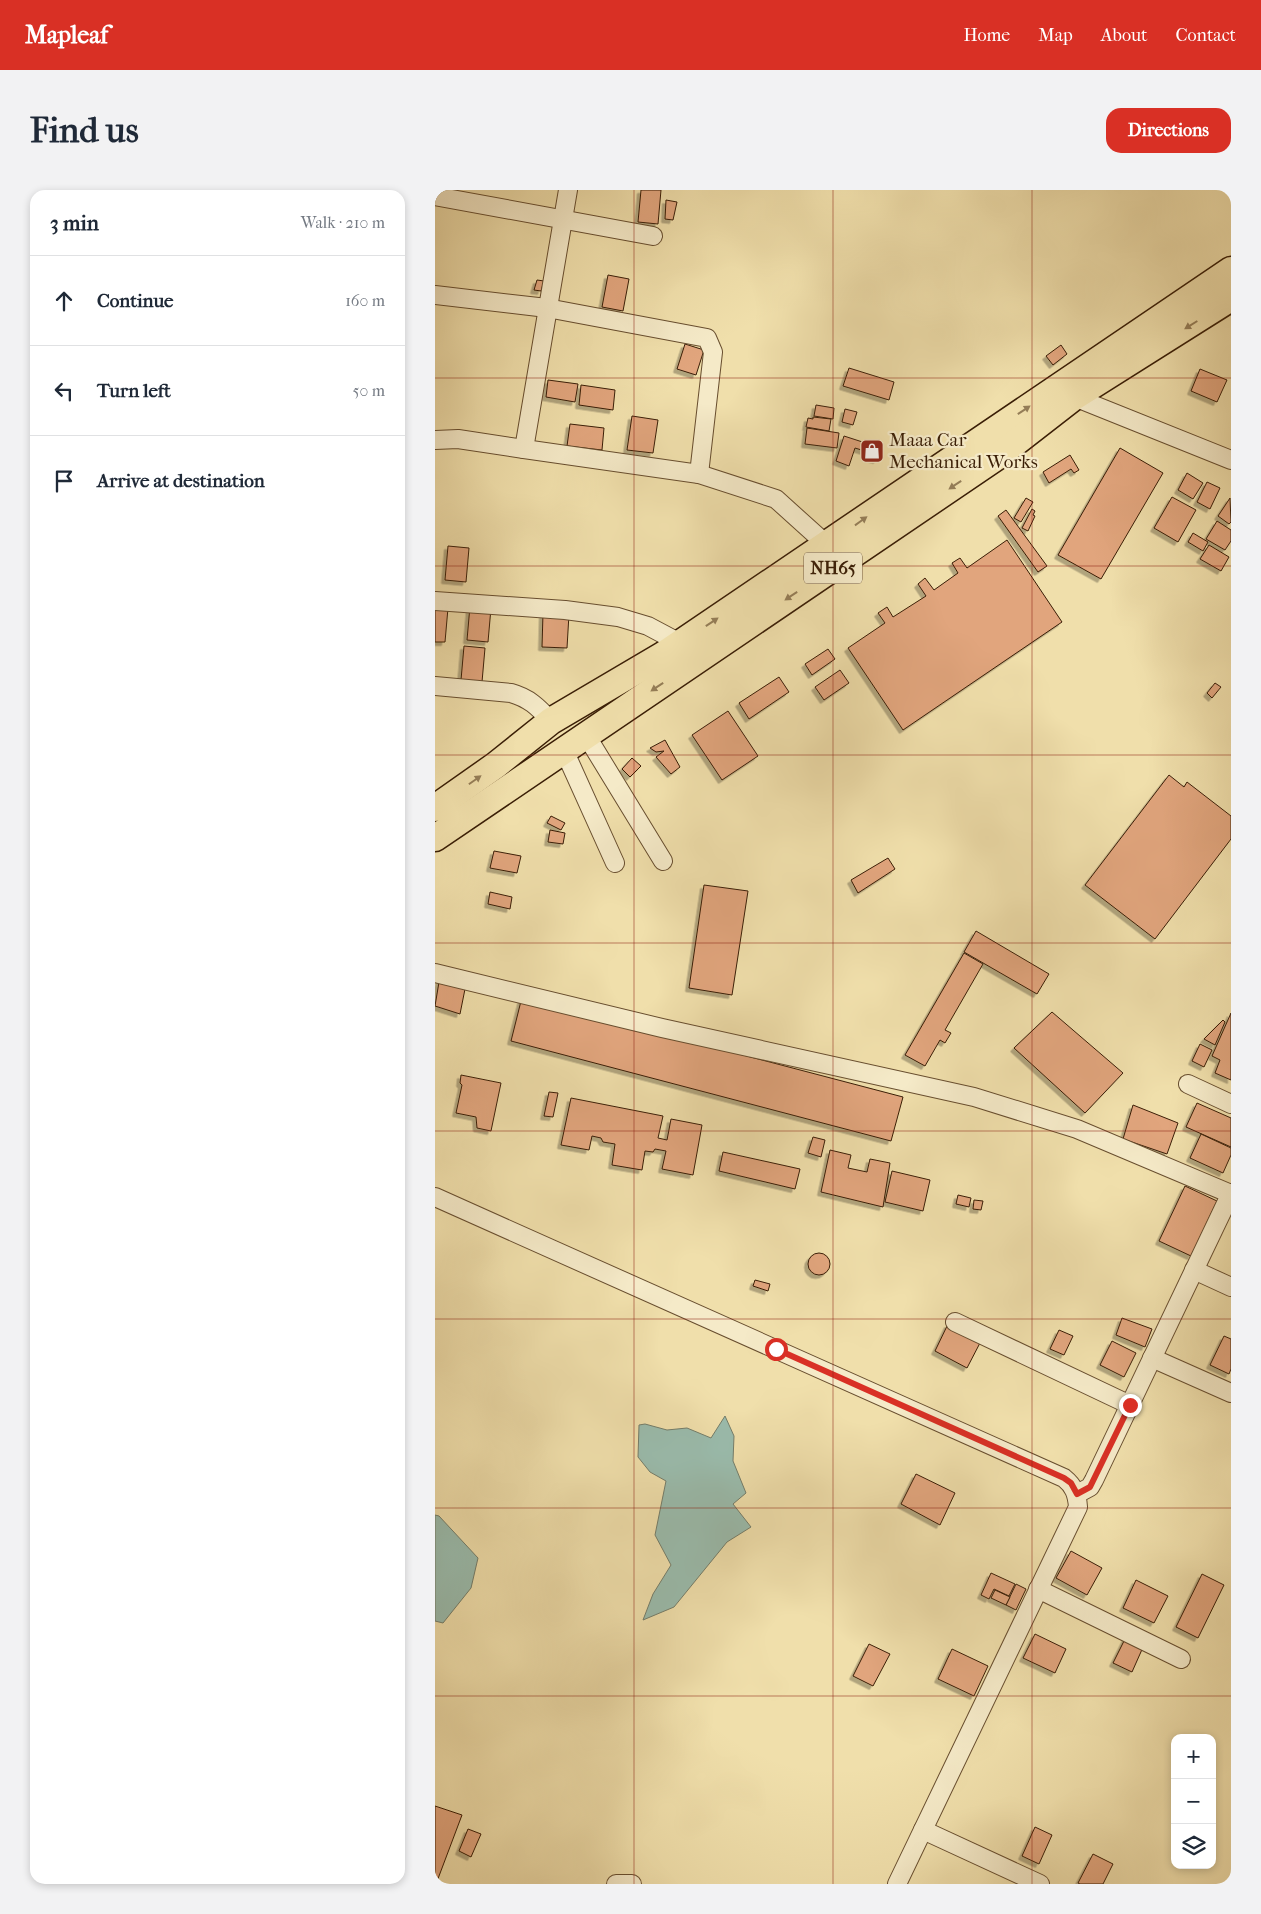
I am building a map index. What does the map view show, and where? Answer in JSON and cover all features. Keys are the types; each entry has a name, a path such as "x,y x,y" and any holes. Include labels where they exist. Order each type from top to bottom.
{"highway":[{"name":"NH65","path":"435,808 496,765 551,721 680,643 1231,270"},
{"name":"NH65","path":"435,838 997,456 1074,397 1231,298"}],"street":[{"path":"524,449 568,190"},
{"path":"435,196 653,236"},
{"path":"435,295 547,308 700,336 710,341 713,352 699,474"},
{"path":"1074,397 1231,460"},
{"path":"435,440 458,439 699,474 776,499 827,545"},
{"path":"435,600 565,610 618,617 648,626 680,643"},
{"path":"435,686 511,693 522,696 533,701 551,721"},
{"path":"586,735 663,860"},
{"path":"564,750 615,863"},
{"path":"435,973 662,1028 974,1097 1077,1129 1231,1193 1090,1487 1077,1494"},
{"path":"1187,1084 1231,1104"},
{"path":"435,1197 1064,1478 1071,1483 1077,1494 1078,1507 897,1884"},
{"path":"1194,1270 1231,1287"},
{"path":"955,1322 1130,1405"},
{"path":"1152,1358 1231,1393"},
{"path":"1038,1589 1181,1659"},
{"path":"923,1830 1040,1884"},
{"path":"616,1884 632,1884"}],"shaded area":[{"path":"725,1416 734,1436 733,1461 746,1493 733,1504 751,1527 727,1542 674,1607 643,1620 653,1594 671,1565 655,1535 666,1481 650,1472 638,1457 639,1425 645,1424 667,1430 687,1428 711,1438"},
{"path":"435,1515 439,1516 478,1558 471,1588 443,1623 435,1621"}],"building":[{"path":"641,190 661,190 658,224 638,222"},
{"path":"666,200 677,202 673,220 665,219"},
{"path":"608,275 629,279 623,311 602,307"},
{"path":"537,280 544,281 541,291 534,290"},
{"path":"685,344 704,350 696,375 677,369"},
{"path":"1061,345 1067,354 1053,365 1046,356"},
{"path":"849,368 894,382 889,400 843,386"},
{"path":"1200,369 1227,380 1217,402 1191,391"},
{"path":"548,380 578,384 575,402 546,397"},
{"path":"581,385 615,390 613,410 579,405"},
{"path":"816,405 834,408 833,419 814,416"},
{"path":"845,409 857,412 853,425 842,422"},
{"path":"632,416 658,420 653,453 627,450"},
{"path":"813,417 831,419 829,431 806,427 808,418 813,419"},
{"path":"570,424 604,428 602,450 567,446"},
{"path":"807,428 839,433 837,448 805,444"},
{"path":"844,436 881,448 877,460 866,457 868,452 855,448 849,466 836,461"},
{"path":"1120,448 1163,473 1101,579 1058,555"},
{"path":"1070,455 1079,470 1074,473 1071,469 1049,483 1043,472"},
{"path":"1187,473 1203,483 1193,499 1178,490"},
{"path":"1207,482 1220,488 1210,509 1197,502"},
{"path":"1172,497 1196,510 1178,542 1154,528"},
{"path":"1026,498 1033,502 1021,522 1014,518"},
{"path":"1230,498 1231,522 1229,524 1218,516"},
{"path":"1032,509 1035,511 1033,515 1035,516 1028,531 1022,528"},
{"path":"1006,510 1047,566 1038,572 998,516"},
{"path":"1217,521 1231,530 1231,541 1225,550 1206,539"},
{"path":"1193,533 1208,542 1203,551 1188,542"},
{"path":"1007,540 1062,622 903,730 848,648 885,623 878,613 887,607 893,617 926,596 918,584 925,578 934,590 958,573 952,563 960,558 967,568"},
{"path":"1209,545 1229,557 1221,571 1200,559"},
{"path":"448,546 469,548 466,582 445,580"},
{"path":"470,606 491,608 488,642 467,640"},
{"path":"435,607 448,608 445,642 435,642"},
{"path":"543,613 569,614 567,648 542,647"},
{"path":"464,646 485,648 482,682 461,680"},
{"path":"828,649 835,659 812,675 805,664"},
{"path":"840,670 849,683 824,700 815,687"},
{"path":"779,677 789,692 749,719 739,703"},
{"path":"1215,683 1221,687 1212,698 1207,693"},
{"path":"728,711 758,756 722,780 692,735"},
{"path":"665,740 680,767 671,774 656,757 664,751 656,752 650,748"},
{"path":"632,758 641,766 630,777 622,769"},
{"path":"1169,775 1184,787 1187,782 1231,816 1231,839 1155,939 1085,885"},
{"path":"551,816 565,823 561,830 547,823"},
{"path":"550,830 565,833 563,844 548,842"},
{"path":"494,851 521,856 517,873 490,868"},
{"path":"888,858 895,869 858,893 851,880"},
{"path":"704,885 748,891 732,995 689,988"},
{"path":"490,892 512,897 510,909 488,904"},
{"path":"976,931 1049,974 1037,994 964,952"},
{"path":"964,953 983,964 945,1030 951,1033 945,1043 940,1040 925,1066 905,1055"},
{"path":"440,976 466,984 460,1014 435,1006"},
{"path":"522,997 903,1097 891,1141 511,1041"},
{"path":"1052,1012 1123,1073 1085,1113 1014,1048"},
{"path":"1231,1013 1231,1080 1215,1073 1220,1060 1212,1056"},
{"path":"1223,1020 1225,1022 1215,1045 1204,1039"},
{"path":"1200,1044 1212,1050 1204,1067 1192,1061"},
{"path":"461,1075 501,1083 491,1131 477,1128 476,1117 456,1113 462,1085 460,1083"},
{"path":"549,1092 558,1093 553,1117 544,1116"},
{"path":"571,1098 663,1116 658,1138 667,1140 671,1119 702,1125 693,1175 662,1169 666,1151 655,1149 653,1152 645,1151 642,1170 612,1165 615,1144 603,1142 601,1138 592,1136 589,1150 561,1145"},
{"path":"1197,1103 1231,1118 1231,1147 1186,1127"},
{"path":"1133,1105 1178,1123 1167,1154 1123,1139"},
{"path":"1201,1134 1231,1148 1231,1155 1223,1173 1190,1158"},
{"path":"813,1137 825,1140 821,1157 808,1153"},
{"path":"830,1150 851,1155 848,1168 867,1172 870,1159 890,1163 883,1207 821,1192"},
{"path":"723,1152 800,1169 795,1189 719,1171"},
{"path":"892,1171 930,1180 923,1211 885,1202"},
{"path":"1185,1186 1217,1201 1191,1256 1159,1241"},
{"path":"958,1195 971,1198 969,1207 956,1204"},
{"path":"974,1200 983,1201 981,1210 973,1209"},
{"path":"815,1253 823,1253 830,1260 830,1268 823,1275 815,1275 808,1268 808,1260"},
{"path":"755,1280 770,1284 768,1291 753,1286"},
{"path":"1122,1318 1152,1329 1145,1347 1116,1335"},
{"path":"948,1324 981,1341 967,1368 935,1351"},
{"path":"1059,1330 1073,1336 1064,1355 1050,1349"},
{"path":"1224,1336 1231,1339 1231,1369 1229,1374 1210,1365"},
{"path":"1112,1341 1136,1353 1124,1377 1100,1365"},
{"path":"916,1474 955,1493 940,1525 901,1504"},
{"path":"1071,1551 1102,1568 1087,1595 1056,1578"},
{"path":"991,1573 1015,1584 1009,1596 994,1589 989,1599 981,1595"},
{"path":"1202,1574 1224,1585 1198,1638 1176,1627"},
{"path":"1136,1580 1168,1596 1154,1623 1123,1608"},
{"path":"1016,1584 1026,1589 1016,1610 1006,1605"},
{"path":"995,1590 1010,1597 1006,1605 991,1598"},
{"path":"1035,1634 1066,1649 1055,1673 1023,1658"},
{"path":"1126,1637 1144,1645 1132,1672 1113,1663"},
{"path":"869,1644 890,1654 873,1686 853,1676"},
{"path":"952,1649 988,1666 974,1696 938,1679"},
{"path":"435,1806 462,1815 436,1884 435,1884"},
{"path":"1035,1827 1052,1835 1039,1864 1022,1856"},
{"path":"468,1829 481,1834 471,1857 459,1851"},
{"path":"1093,1854 1113,1864 1103,1884 1080,1884 1078,1883"}],"place":[{"name":"Maaa Car Mechanical Works","path":"872,451"}],"route":[{"path":"776,1349 1064,1478 1071,1483 1077,1494 1084,1492 1090,1487 1130,1405"}]}
